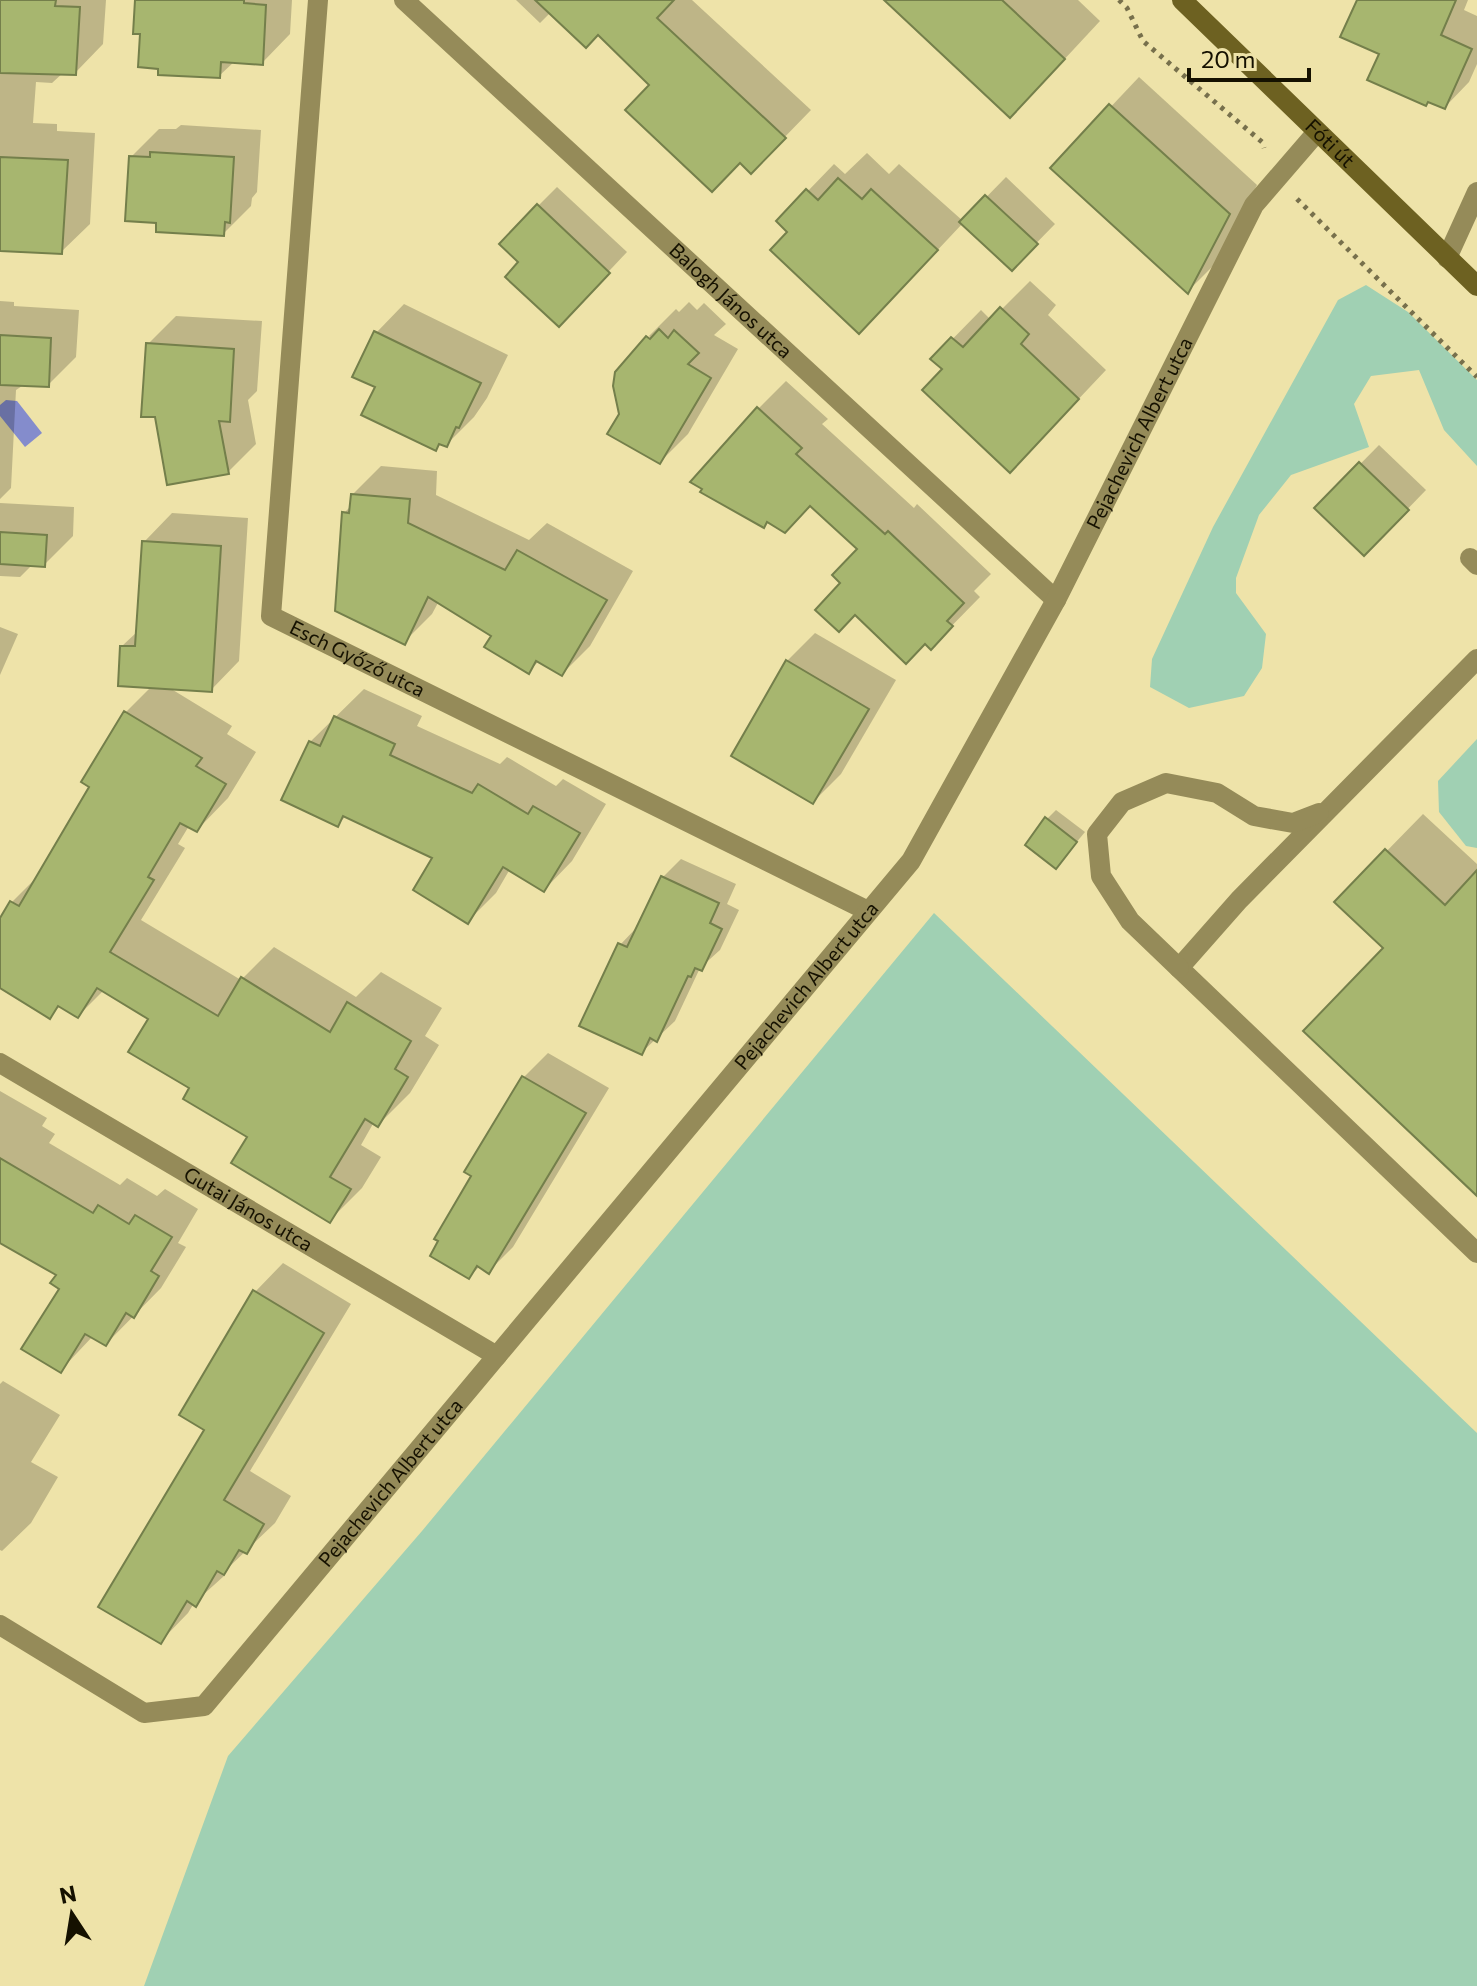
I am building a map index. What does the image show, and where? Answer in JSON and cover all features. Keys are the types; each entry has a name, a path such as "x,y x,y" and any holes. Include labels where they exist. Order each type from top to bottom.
{"main road":[{"name":"Fóti út","path":"1182,0 1477,286"}],"street":[{"name":"Esch Győző utca","path":"318,0 271,616 868,911"},
{"name":"Balogh János utca","path":"404,0 1056,600"},
{"name":"Pejachevich Albert utca","path":"0,1625 144,1713 204,1706 911,861 1056,600 1254,205 1317,132"},
{"path":"1447,258 1477,192"},
{"path":"1179,968 1239,900 1477,659"},
{"path":"1326,810 1293,823 1254,816 1217,793 1166,783 1122,802 1097,834 1101,876 1130,921 1477,1253"},
{"name":"Gutai János utca","path":"0,1063 497,1356"}],"path":[{"path":"1119,0 1127,8 1143,41 1262,142 1276,179 1477,377"}],"green space":[{"path":"1366,285 1408,312 1477,380 1477,466 1444,430 1419,370 1371,376 1354,404 1369,447 1291,475 1259,515 1236,578 1236,593 1266,634 1262,668 1244,696 1189,708 1150,687 1152,659 1213,527 1338,300"},
{"path":"1477,739 1477,848 1466,846 1439,812 1438,781"},
{"path":"934,913 1477,1433 1477,1986 144,1986 228,1756 422,1531"}],"water":[{"path":"6,400 17,401 42,433 25,447 0,416 0,405"}],"building":[{"path":"0,0 56,0 55,6 80,7 76,75 0,73"},
{"path":"135,0 244,0 244,3 266,5 263,65 221,62 220,78 158,75 158,69 138,67 140,34 133,34"},
{"path":"535,0 674,0 657,18 786,138 751,174 740,163 712,192 625,110 649,85 598,35 586,48"},
{"path":"884,0 1002,0 1065,59 1010,118"},
{"path":"1357,0 1456,0 1441,35 1472,49 1445,109 1428,102 1426,106 1367,80 1379,54 1340,37"},
{"path":"1109,104 1230,214 1188,294 1050,168"},
{"path":"150,152 234,157 230,223 225,222 224,236 156,232 156,223 125,221 129,156 150,157"},
{"path":"0,157 68,160 62,254 0,251"},
{"path":"838,178 862,199 871,189 938,250 859,334 770,250 787,232 776,221 806,189 818,200"},
{"path":"985,195 1038,244 1012,271 959,222"},
{"path":"537,204 610,273 559,327 505,277 518,262 499,244"},
{"path":"1000,307 1029,334 1021,344 1079,399 1010,473 922,390 942,369 930,359 951,337 963,347"},
{"path":"659,329 668,338 674,330 699,353 688,364 711,378 660,464 607,434 619,414 613,386 615,372 646,336 650,339"},
{"path":"374,331 481,383 447,447 439,444 436,451 361,415 375,387 352,377"},
{"path":"0,335 51,338 49,387 0,385"},
{"path":"146,343 234,349 230,422 219,421 229,474 167,485 155,417 141,417"},
{"path":"757,407 802,448 796,454 885,534 888,531 964,603 947,621 953,626 931,650 925,644 906,664 855,615 839,632 815,610 840,583 832,575 857,549 810,506 785,533 767,522 764,528 700,492 702,489 690,482"},
{"path":"1359,462 1409,510 1364,556 1314,508"},
{"path":"351,494 410,499 408,523 505,570 517,550 607,600 562,676 536,661 529,674 484,647 491,636 428,597 405,645 335,611 342,512 349,513"},
{"path":"0,532 47,535 45,567 0,564"},
{"path":"142,541 221,546 212,692 118,686 120,646 135,646"},
{"path":"786,660 869,709 813,804 731,756"},
{"path":"124,711 202,758 196,766 226,784 197,832 180,823 148,877 154,880 110,952 218,1016 241,977 330,1032 347,1002 411,1041 395,1069 408,1077 378,1127 365,1119 330,1177 351,1189 330,1223 231,1163 247,1137 183,1099 189,1088 128,1052 148,1019 97,988 78,1018 58,1006 50,1019 0,988 0,918 10,901 19,906 89,787 81,782"},
{"path":"334,716 395,744 390,755 472,793 478,784 528,814 533,806 580,833 544,892 503,867 468,924 413,890 432,858 343,816 338,827 281,800 309,741 320,746"},
{"path":"1045,817 1077,842 1056,869 1025,845"},
{"path":"1385,849 1445,905 1477,870 1477,1196 1303,1031 1383,948 1334,902"},
{"path":"661,876 719,903 710,923 722,929 702,971 695,968 691,977 688,976 657,1042 650,1038 642,1055 579,1026 618,943 627,947"},
{"path":"522,1076 586,1113 489,1274 477,1266 469,1279 430,1256 438,1241 434,1239 471,1176 464,1172"},
{"path":"0,1158 93,1213 98,1205 129,1224 135,1215 172,1237 151,1271 159,1276 134,1318 126,1313 106,1346 85,1334 61,1373 21,1349 59,1289 50,1283 56,1275 0,1243"},
{"path":"253,1290 324,1333 224,1500 264,1524 247,1554 239,1550 224,1575 217,1571 196,1607 187,1601 161,1644 98,1607 204,1430 179,1415"}]}
